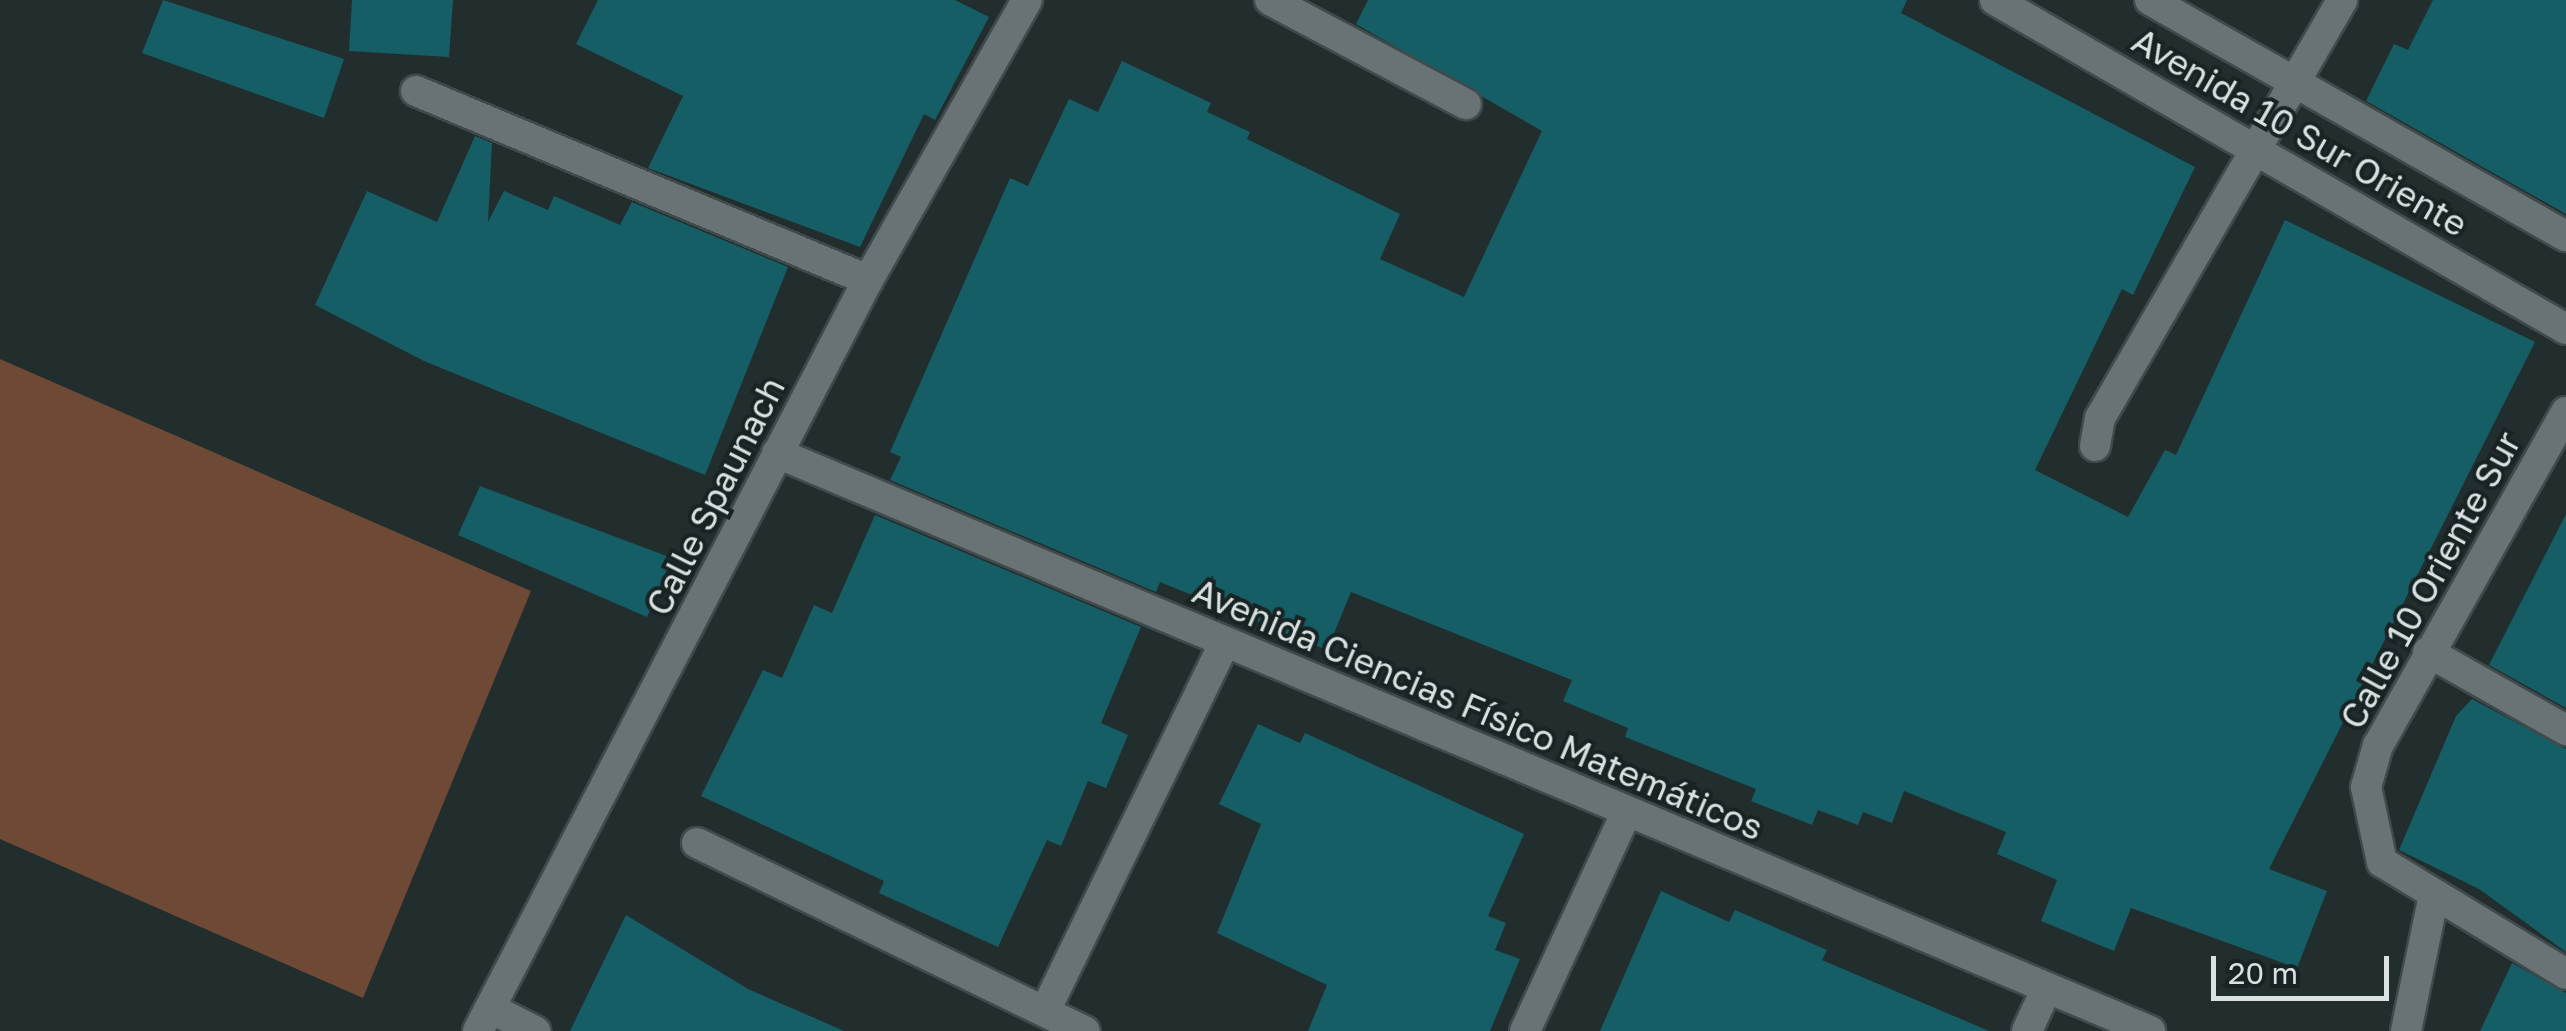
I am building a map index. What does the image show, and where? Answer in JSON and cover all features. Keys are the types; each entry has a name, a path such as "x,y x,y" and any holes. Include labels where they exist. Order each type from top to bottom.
{"street":[{"name":"Calle Spaunach","path":"484,1020 868,280 1027,0"},
{"path":"1270,0 1466,104"},
{"name":"Avenida 10 Sur Oriente","path":"1996,0 2566,329"},
{"name":"Avenida 10 Sur Oriente","path":"2150,0 2566,236"},
{"path":"2095,446 2100,418 2342,0"},
{"path":"416,92 868,280"},
{"name":"Calle 10 Oriente Sur","path":"2433,900 2382,862 2366,787 2378,745 2566,412"},
{"name":"Avenida Ciencias Físico Matemáticos","path":"777,453 1627,811 2044,992 2150,1031"},
{"path":"1045,1011 1224,644"},
{"path":"2428,652 2566,730"},
{"path":"1525,1031 1627,811"},
{"path":"697,843 1085,1031"},
{"path":"2406,1031 2433,900 2566,974"},
{"path":"2027,1031 2044,992"},
{"path":"484,1020 535,1031"}],"shaded area":[{"path":"0,359 531,591 363,998 0,839"}],"building":[{"path":"163,0 344,59 324,118 142,53"},
{"path":"352,0 453,0 449,57 349,51"},
{"path":"598,0 955,0 989,17 935,120 924,114 860,247 648,168 683,96 576,44"},
{"path":"1368,0 1907,0 1901,13 2195,167 2133,295 2122,289 2035,470 2128,517 2165,450 2176,455 2285,220 2535,342 2269,869 2327,891 2297,968 2131,908 2114,951 2041,921 2057,880 1997,854 2006,832 1904,791 1892,823 1863,812 1858,825 1818,810 1812,825 1751,801 1756,789 1625,737 1628,728 1563,701 1572,680 1351,592 1327,650 1160,582 1156,592 890,480 901,457 890,452 1010,178 1028,186 1069,99 1098,112 1122,61 1211,103 1207,112 1250,132 1247,139 1400,214 1380,259 1464,297 1542,131 1356,24"},
{"path":"2433,0 2566,0 2566,214 2366,101 2394,44 2408,50"},
{"path":"475,136 492,143 488,222 504,191 548,210 554,196 620,225 632,202 788,267 705,475 424,361 315,305 367,191 437,222"},
{"path":"480,486 672,558 647,617 458,535"},
{"path":"2566,514 2566,708 2489,665"},
{"path":"875,515 1141,627 1101,723 1128,735 1106,788 1088,781 1061,846 1047,840 998,947 879,893 884,881 701,796 763,670 782,678 814,605 832,613"},
{"path":"2472,699 2566,749 2566,952 2479,889 2399,850 2456,716"},
{"path":"1258,724 1300,743 1305,733 1524,834 1488,916 1506,923 1495,950 1520,959 1490,1031 1308,1031 1327,985 1217,933 1261,824 1219,804"},
{"path":"1661,891 1729,922 1735,910 1827,950 1822,960 1989,1031 1600,1031"},
{"path":"626,915 748,989 844,1031 570,1031"},
{"path":"2512,963 2566,993 2566,1031 2480,1031"}]}
